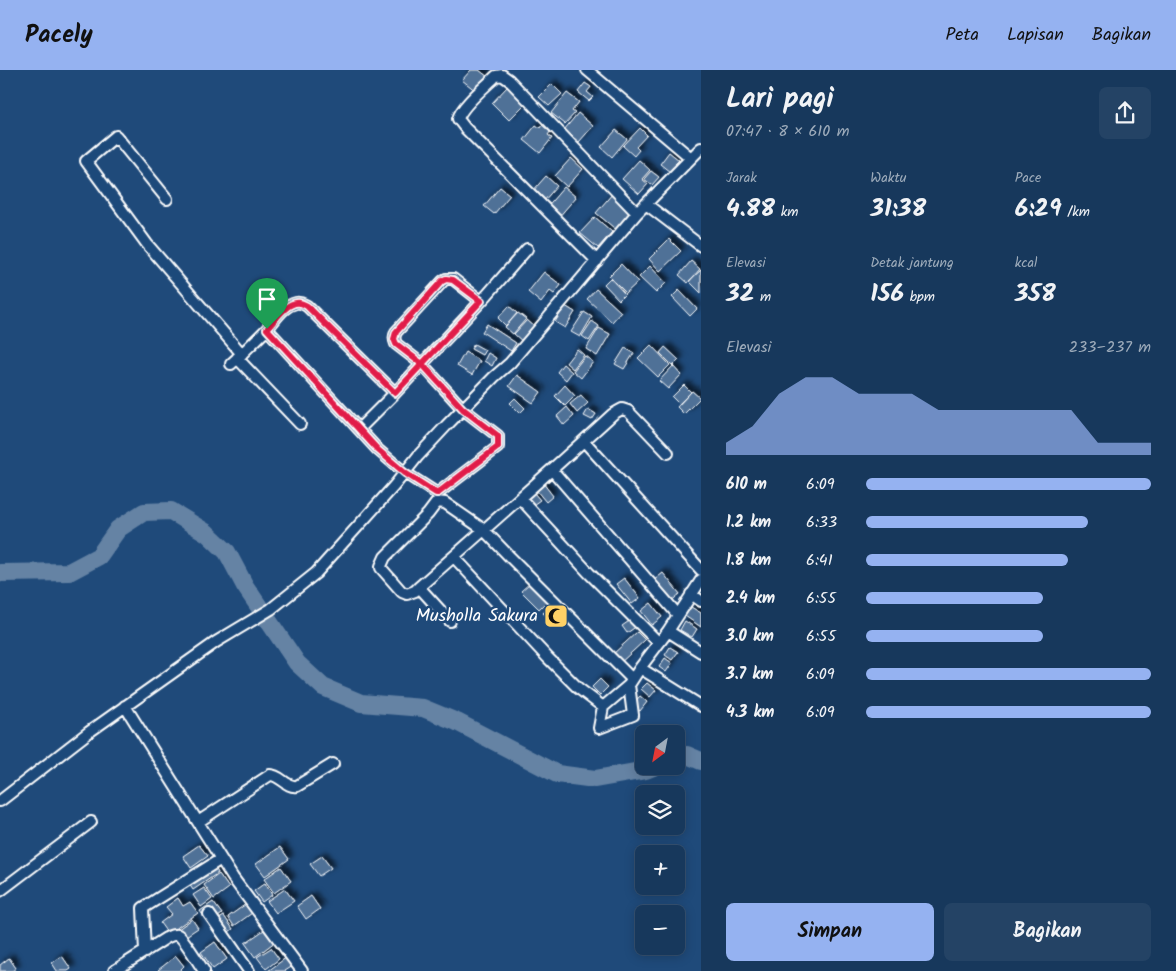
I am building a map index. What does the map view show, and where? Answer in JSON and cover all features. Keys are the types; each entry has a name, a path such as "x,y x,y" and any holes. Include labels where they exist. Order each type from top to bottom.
{"street":[{"path":"587,70 691,158"},
{"path":"596,261 465,128 458,119 459,114 496,76 502,75 638,213"},
{"path":"167,198 116,136 86,161 147,244 237,358 300,424"},
{"path":"0,801 125,706 216,642 271,609 316,573 418,456 494,377 510,363 646,204 701,148"},
{"path":"646,204 701,246"},
{"path":"358,429 395,393 527,249"},
{"path":"267,329 378,450 405,473 438,493 498,447 498,436 463,409 422,364 396,344 394,336 442,281 446,279 453,280 481,301"},
{"path":"237,358 267,329 278,315 295,303 301,302 395,393"},
{"path":"668,453 628,411 622,409 613,414 552,470 484,530 454,556 415,591 407,594 402,592 380,566 385,558 428,514 437,502 445,503 484,530 630,682 633,715 599,728 603,707 630,682 668,631 701,580"},
{"path":"584,441 701,570"},
{"path":"552,470 678,615"},
{"path":"520,498 589,573 659,643"},
{"path":"454,556 548,658 578,688 603,707"},
{"path":"419,588 450,621"},
{"path":"691,594 701,601"},
{"path":"668,631 701,652"},
{"path":"640,668 701,706"},
{"path":"125,706 233,878 302,971"},
{"path":"198,822 270,775 274,775 294,787 333,764"},
{"path":"0,891 91,822"},
{"path":"145,952 143,908 221,859"},
{"path":"209,914 249,971"},
{"path":"114,971 166,938 174,935 179,936 188,946 204,971"}],"building":[{"path":"471,70 479,70 488,77 476,91 462,80"},
{"path":"585,83 591,87 587,92 593,97 589,101 578,92"},
{"path":"552,84 562,94 549,106 539,97"},
{"path":"507,87 525,104 509,120 492,103"},
{"path":"567,93 579,102 572,111 575,113 565,124 551,113"},
{"path":"578,113 593,126 579,142 564,130"},
{"path":"536,125 540,128 542,125 550,132 548,135 552,138 540,153 524,140"},
{"path":"640,128 647,135 636,147 639,150 634,156 623,146"},
{"path":"616,130 627,139 612,157 601,147"},
{"path":"669,152 679,160 675,164 678,167 676,169 673,167 670,172 660,164"},
{"path":"571,158 583,169 567,187 555,176"},
{"path":"639,160 650,170 642,179 648,184 639,194 622,179"},
{"path":"651,171 659,177 652,185 644,179"},
{"path":"546,176 557,186 543,202 532,192"},
{"path":"500,187 510,195 494,214 484,206"},
{"path":"564,187 576,197 558,218 546,208"},
{"path":"613,193 636,213 619,232 596,213"},
{"path":"595,217 612,232 598,248 580,233"},
{"path":"669,239 681,251 660,271 649,259"},
{"path":"691,261 700,269 688,283 679,275"},
{"path":"621,264 638,282 626,293 609,276"},
{"path":"650,266 666,283 656,293 639,277"},
{"path":"701,270 701,293 689,281"},
{"path":"544,272 561,285 554,294 550,291 541,303 528,292"},
{"path":"610,278 625,294 619,300 604,284"},
{"path":"596,289 621,312 612,322 587,299"},
{"path":"679,290 697,309 690,316 672,297"},
{"path":"509,306 517,313 506,326 498,318"},
{"path":"565,306 575,312 565,328 555,322"},
{"path":"584,312 592,317 580,337 571,332"},
{"path":"518,313 526,319 513,334 505,327"},
{"path":"527,320 536,328 523,342 514,334"},
{"path":"592,321 599,326 589,341 582,336"},
{"path":"487,324 516,343 511,351 482,332"},
{"path":"599,328 610,334 597,356 586,349"},
{"path":"474,344 485,350 482,355 471,349"},
{"path":"651,345 670,365 658,377 638,358"},
{"path":"665,347 679,360 673,366 660,353"},
{"path":"625,348 634,353 624,369 615,364"},
{"path":"577,349 584,355 573,369 566,363"},
{"path":"465,352 480,361 472,375 457,366"},
{"path":"488,353 496,358 492,366 484,361"},
{"path":"585,356 593,362 581,378 573,371"},
{"path":"563,364 572,372 566,380 557,372"},
{"path":"673,366 681,375 668,389 659,381"},
{"path":"517,375 541,392 533,403 509,386"},
{"path":"565,385 575,396 565,406 555,396"},
{"path":"684,385 691,392 679,404 672,397"},
{"path":"692,391 700,398 684,414 677,407"},
{"path":"581,395 588,403 577,413 570,404"},
{"path":"515,398 525,408 520,413 510,403"},
{"path":"567,407 574,416 564,425 557,416"},
{"path":"588,409 596,414 592,420 584,416"},
{"path":"543,483 553,496 546,502 536,490"},
{"path":"534,493 540,500 530,507 524,500"},
{"path":"663,573 680,594 670,602 653,581"},
{"path":"624,578 640,598 632,604 616,584"},
{"path":"530,583 548,600 539,609 521,591"},
{"path":"651,603 662,617 652,625 641,611"},
{"name":"Musholla Sakura","path":"553,604 568,619 559,629 543,613"},
{"path":"691,607 701,613 701,627 685,616"},
{"path":"632,619 637,626 627,633 622,626"},
{"path":"685,621 697,629 692,637 680,630"},
{"path":"637,632 645,640 619,664 612,655"},
{"path":"670,647 678,652 672,660 665,655"},
{"path":"665,658 672,663 666,672 659,667"},
{"path":"600,679 608,687 600,695 592,687"},
{"path":"647,683 656,690 650,697 641,689"},
{"path":"640,696 647,702 640,711 632,705"},
{"path":"199,845 208,856 191,868 183,856"},
{"path":"280,847 289,859 265,876 256,864"},
{"path":"322,856 331,868 319,876 310,864"},
{"path":"214,866 218,873 193,890 189,884"},
{"path":"281,867 291,881 274,893 264,879"},
{"path":"219,874 229,888 214,899 204,885"},
{"path":"265,883 272,895 262,902 254,891"},
{"path":"204,888 212,899 201,907 193,895"},
{"path":"285,889 294,901 276,913 267,901"},
{"path":"311,896 320,909 306,919 297,906"},
{"path":"178,898 183,906 190,902 198,913 168,934 160,923 172,914 166,907"},
{"path":"213,902 222,914 209,924 200,911"},
{"path":"246,904 252,913 234,926 228,917"},
{"path":"224,916 233,929 219,939 210,925"},
{"path":"192,919 198,928 183,938 177,930"},
{"path":"267,928 276,941 255,957 245,943"},
{"path":"215,942 227,959 213,969 201,952"},
{"path":"271,948 279,959 266,969 257,957"},
{"path":"62,956 71,969 68,971 57,971 52,963"},
{"path":"176,956 184,966 179,971 158,970"},
{"path":"287,957 293,966 285,971 268,971"},
{"path":"9,958 16,968 12,971 0,971 0,965"}],"waterway":[{"path":"0,573 69,572 99,556 118,529 144,512 171,511 207,533 227,552 245,586 297,663 323,687 361,703 423,708 457,722 557,774 595,779 635,772"},
{"path":"685,756 701,761"}],"place":[{"name":"Musholla Sakura","path":"556,616"}],"route":[{"path":"267,329 278,315 295,303 301,302 395,393 422,364 396,344 394,339 396,332 442,281 449,278 453,280 481,301 422,364 463,409 498,436 498,447 436,493 405,473 378,450 267,329"}]}
